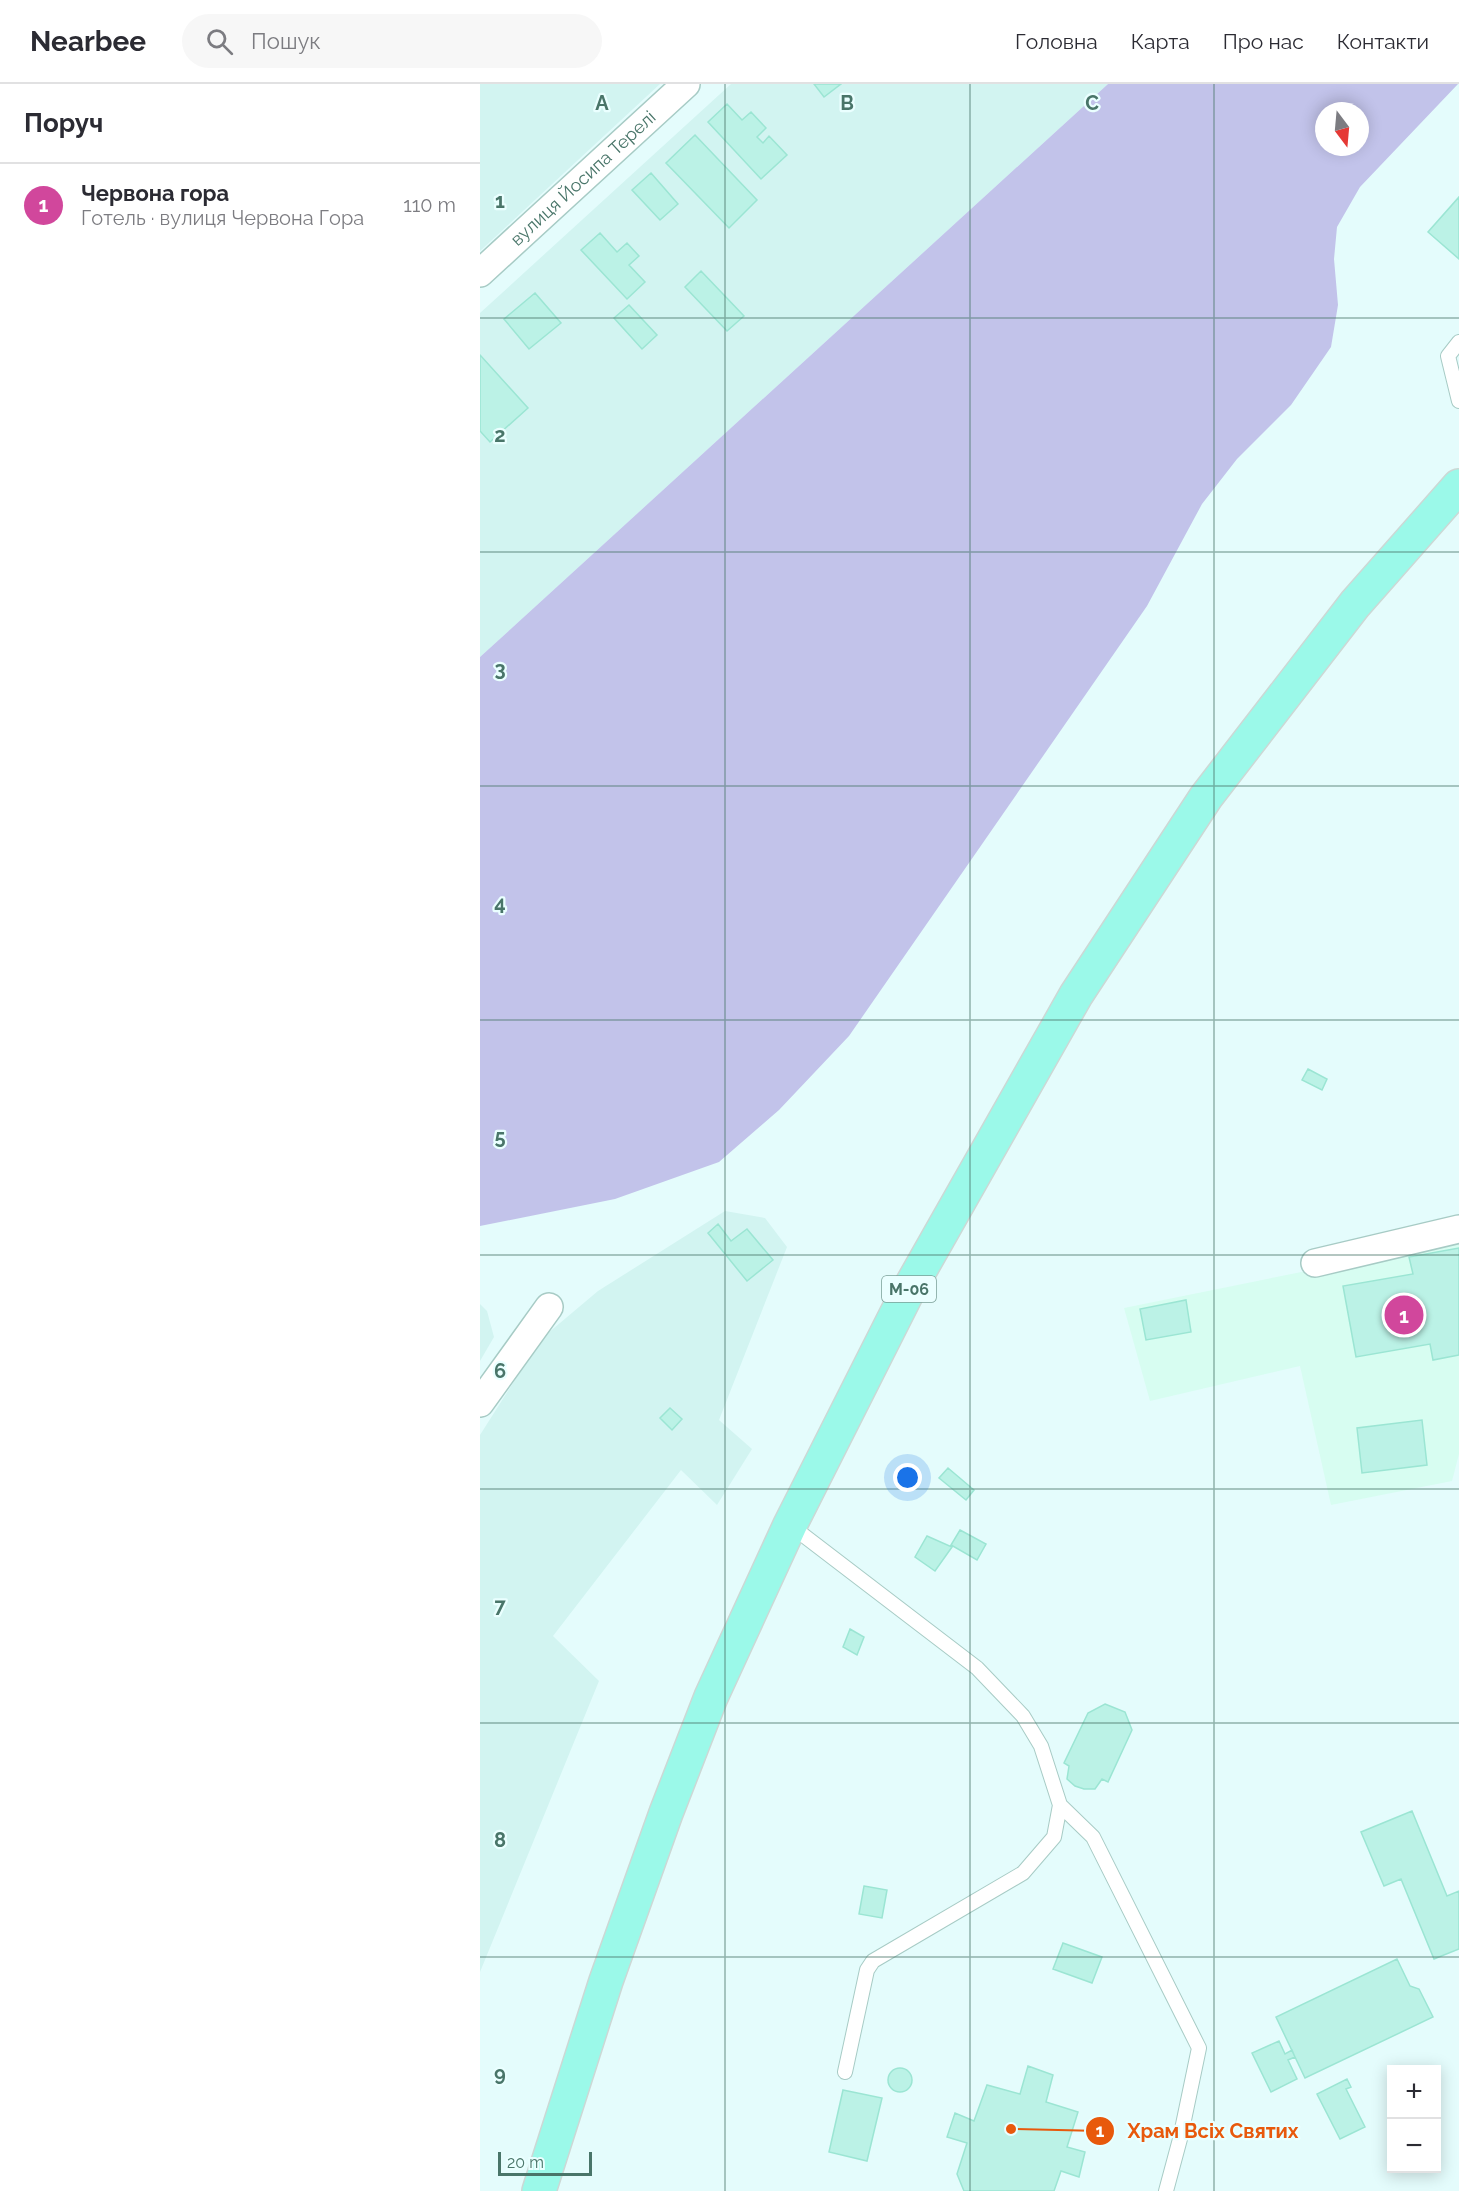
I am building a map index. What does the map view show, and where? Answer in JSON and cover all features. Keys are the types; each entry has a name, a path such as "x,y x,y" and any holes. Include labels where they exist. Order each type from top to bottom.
{"highway":[{"name":"М-06","path":"539,2191 606,1981 666,1813 711,1698 790,1525 907,1293 1076,994 1206,797 1354,604 1459,486"}],"street":[{"name":"вулиця Йосипа Терелі","path":"480,273 686,84"},
{"path":"1315,1263 1459,1229"},
{"path":"480,1403 549,1307"}],"lane":[{"path":"1459,342 1448,356 1459,401"},
{"path":"790,1525 977,1668 1023,1716 1041,1746 1060,1805 1093,1837 1199,2048 1180,2139 1166,2191"},
{"path":"845,2072 867,1970 873,1960 1023,1873 1054,1837 1060,1805"}],"shaded area":[{"path":"480,84 660,84 480,251"},
{"path":"731,84 1108,84 480,657 480,313"},
{"path":"1108,84 1458,84 1360,187 1337,227 1334,259 1338,305 1331,347 1291,405 1237,459 1202,504 1147,606 849,1036 779,1110 719,1162 615,1199 480,1226 480,657"},
{"path":"725,1211 765,1218 787,1247 719,1420 752,1449 717,1505 681,1470 553,1636 599,1681 480,1972 480,1435 541,1339 598,1291"},
{"path":"1459,1240 1459,1454 1452,1481 1331,1505 1300,1366 1150,1401 1124,1308"},
{"path":"480,1304 487,1311 494,1337 480,1361"}],"building":[{"path":"814,84 841,84 824,97"},
{"path":"727,104 742,120 751,112 766,128 757,137 763,143 769,136 787,155 761,179 708,122"},
{"path":"695,135 757,200 729,228 666,163"},
{"path":"651,173 678,204 660,220 632,190"},
{"path":"1459,197 1459,259 1428,232"},
{"path":"600,233 617,252 627,243 639,256 629,265 645,282 627,299 581,250"},
{"path":"701,271 744,316 727,331 685,287"},
{"path":"535,293 561,323 529,349 504,319"},
{"path":"629,305 657,335 642,349 614,318"},
{"path":"480,355 528,408 490,442 480,431"},
{"path":"1308,1069 1327,1079 1322,1090 1302,1080"},
{"path":"718,1224 731,1241 747,1229 773,1260 747,1281 708,1233"},
{"path":"1459,1248 1459,1355 1433,1360 1430,1344 1356,1357 1343,1286 1413,1274 1409,1257"},
{"path":"1186,1300 1191,1332 1146,1340 1140,1309"},
{"path":"670,1408 682,1419 672,1430 660,1418"},
{"path":"1422,1420 1427,1465 1362,1473 1357,1428"},
{"path":"948,1468 974,1490 966,1500 939,1478"},
{"path":"960,1530 986,1544 977,1560 951,1545"},
{"path":"927,1536 952,1547 935,1571 915,1557"},
{"path":"850,1629 864,1637 857,1655 843,1647"},
{"path":"1105,1704 1125,1712 1132,1730 1108,1782 1102,1779 1095,1789 1084,1789 1075,1786 1067,1779 1069,1766 1064,1763 1088,1713"},
{"path":"1412,1811 1447,1896 1459,1891 1459,1949 1434,1959 1401,1879 1384,1886 1361,1832"},
{"path":"864,1886 887,1890 882,1918 859,1914"},
{"path":"1063,1943 1102,1957 1092,1983 1053,1969"},
{"path":"1397,1959 1410,1986 1419,1989 1433,2017 1305,2078 1276,2017"},
{"path":"1279,2041 1285,2054 1292,2050 1295,2057 1288,2060 1297,2079 1271,2092 1252,2053"},
{"path":"1028,2066 1053,2075 1046,2102 1078,2112 1067,2147 1085,2152 1079,2177 1061,2171 1054,2191 964,2191 957,2174 967,2143 947,2137 955,2113 974,2121 987,2085 1020,2094"},
{"path":"900,2068 909,2071 912,2080 909,2089 900,2092 891,2089 888,2080 891,2071"},
{"path":"1347,2079 1351,2087 1346,2089 1365,2127 1340,2139 1317,2094"},
{"path":"843,2090 882,2098 867,2161 829,2152"}],"place":[{"name":"Червона гора","path":"1404,1315"},
{"name":"Храм Всіх Святих","path":"1011,2129"}]}
